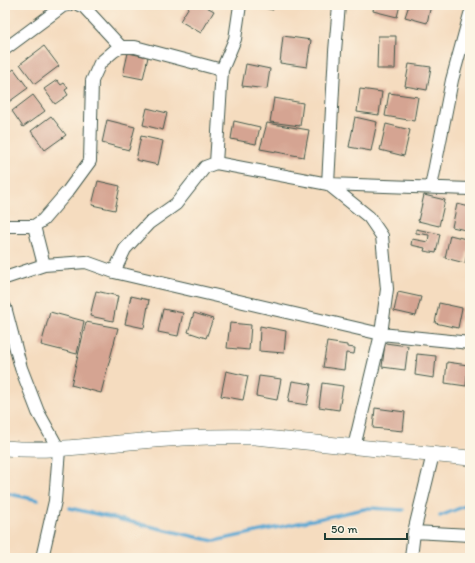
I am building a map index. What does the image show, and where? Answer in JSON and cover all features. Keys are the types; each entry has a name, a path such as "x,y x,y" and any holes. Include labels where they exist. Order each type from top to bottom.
{"street":[{"path":"5,49 63,6 68,5"},
{"path":"79,5 84,7 122,48"},
{"path":"216,163 222,70 236,39 240,5"},
{"path":"328,184 339,5"},
{"path":"431,187 452,80 470,14"},
{"path":"5,226 34,226 43,220 68,191 90,161 92,81 100,63 114,51 122,48 135,47 222,70"},
{"path":"114,272 125,249 148,223 176,204 204,167 216,163 328,184 470,188"},
{"path":"328,184 369,217 382,236 387,289 381,334 354,447"},
{"path":"34,226 44,265"},
{"path":"5,278 44,265 86,262 114,272 381,334 470,343"},
{"path":"5,306 21,368 38,412 59,450 54,501 42,558"},
{"path":"5,448 59,450 132,442 208,437 255,438 470,458"},
{"path":"411,558 414,532 433,454"},
{"path":"414,532 470,535"}],"building":[{"path":"190,5 203,5 214,11 201,33 180,21"},
{"path":"250,5 273,5 273,10"},
{"path":"374,5 400,5 397,17 373,11"},
{"path":"409,5 431,5 427,23 405,17"},
{"path":"283,36 311,40 307,67 280,63"},
{"path":"378,36 396,36 395,69 377,69"},
{"path":"44,46 59,66 35,84 20,64"},
{"path":"128,53 148,57 143,79 123,75"},
{"path":"246,64 270,69 267,89 242,86"},
{"path":"409,64 431,67 427,90 405,86"},
{"path":"14,69 28,88 6,104 5,76"},
{"path":"57,80 61,85 64,83 68,88 65,90 68,95 55,104 44,89"},
{"path":"360,89 382,92 379,115 357,112"},
{"path":"389,93 418,97 414,121 385,116"},
{"path":"33,95 45,111 23,127 12,111"},
{"path":"274,98 303,103 300,126 270,122"},
{"path":"147,108 167,113 163,130 143,125"},
{"path":"51,116 66,135 45,150 31,131"},
{"path":"355,117 377,122 371,151 349,147"},
{"path":"107,120 135,127 129,150 102,143"},
{"path":"234,121 260,127 256,144 231,139"},
{"path":"267,123 309,130 304,157 260,149"},
{"path":"386,124 410,130 404,156 380,150"},
{"path":"141,136 163,141 158,165 136,160"},
{"path":"98,181 120,186 115,210 92,205"},
{"path":"424,195 445,200 439,226 418,221"},
{"path":"457,204 470,207 470,231 452,227"},
{"path":"416,229 440,234 436,253 424,251 425,248 411,245 412,239 428,242 429,235 416,233"},
{"path":"450,235 470,240 465,263 445,258"},
{"path":"96,291 118,296 113,321 90,316"},
{"path":"398,292 421,297 416,316 394,311"},
{"path":"131,296 149,300 144,328 125,324"},
{"path":"439,303 462,308 458,328 435,323"},
{"path":"163,309 183,313 178,336 158,332"},
{"path":"50,312 84,321 77,354 41,345"},
{"path":"194,313 213,319 206,338 188,332"},
{"path":"86,322 118,328 101,393 71,385"},
{"path":"230,323 251,325 249,350 227,348"},
{"path":"260,326 286,331 284,353 259,351"},
{"path":"327,342 347,345 347,347 355,348 354,354 346,353 344,370 323,367"},
{"path":"385,343 408,346 405,370 382,367"},
{"path":"417,354 436,356 434,378 415,375"},
{"path":"447,362 468,365 466,386 445,383"},
{"path":"226,371 248,376 243,400 221,396"},
{"path":"259,376 281,379 277,400 256,396"},
{"path":"292,381 311,384 307,405 288,402"},
{"path":"322,383 343,386 339,410 319,407"},
{"path":"375,408 405,412 403,431 373,428"}],"waterway":[{"path":"5,493 38,500"},
{"path":"440,516 470,504"},
{"path":"70,508 214,541 369,508 403,510"}]}
